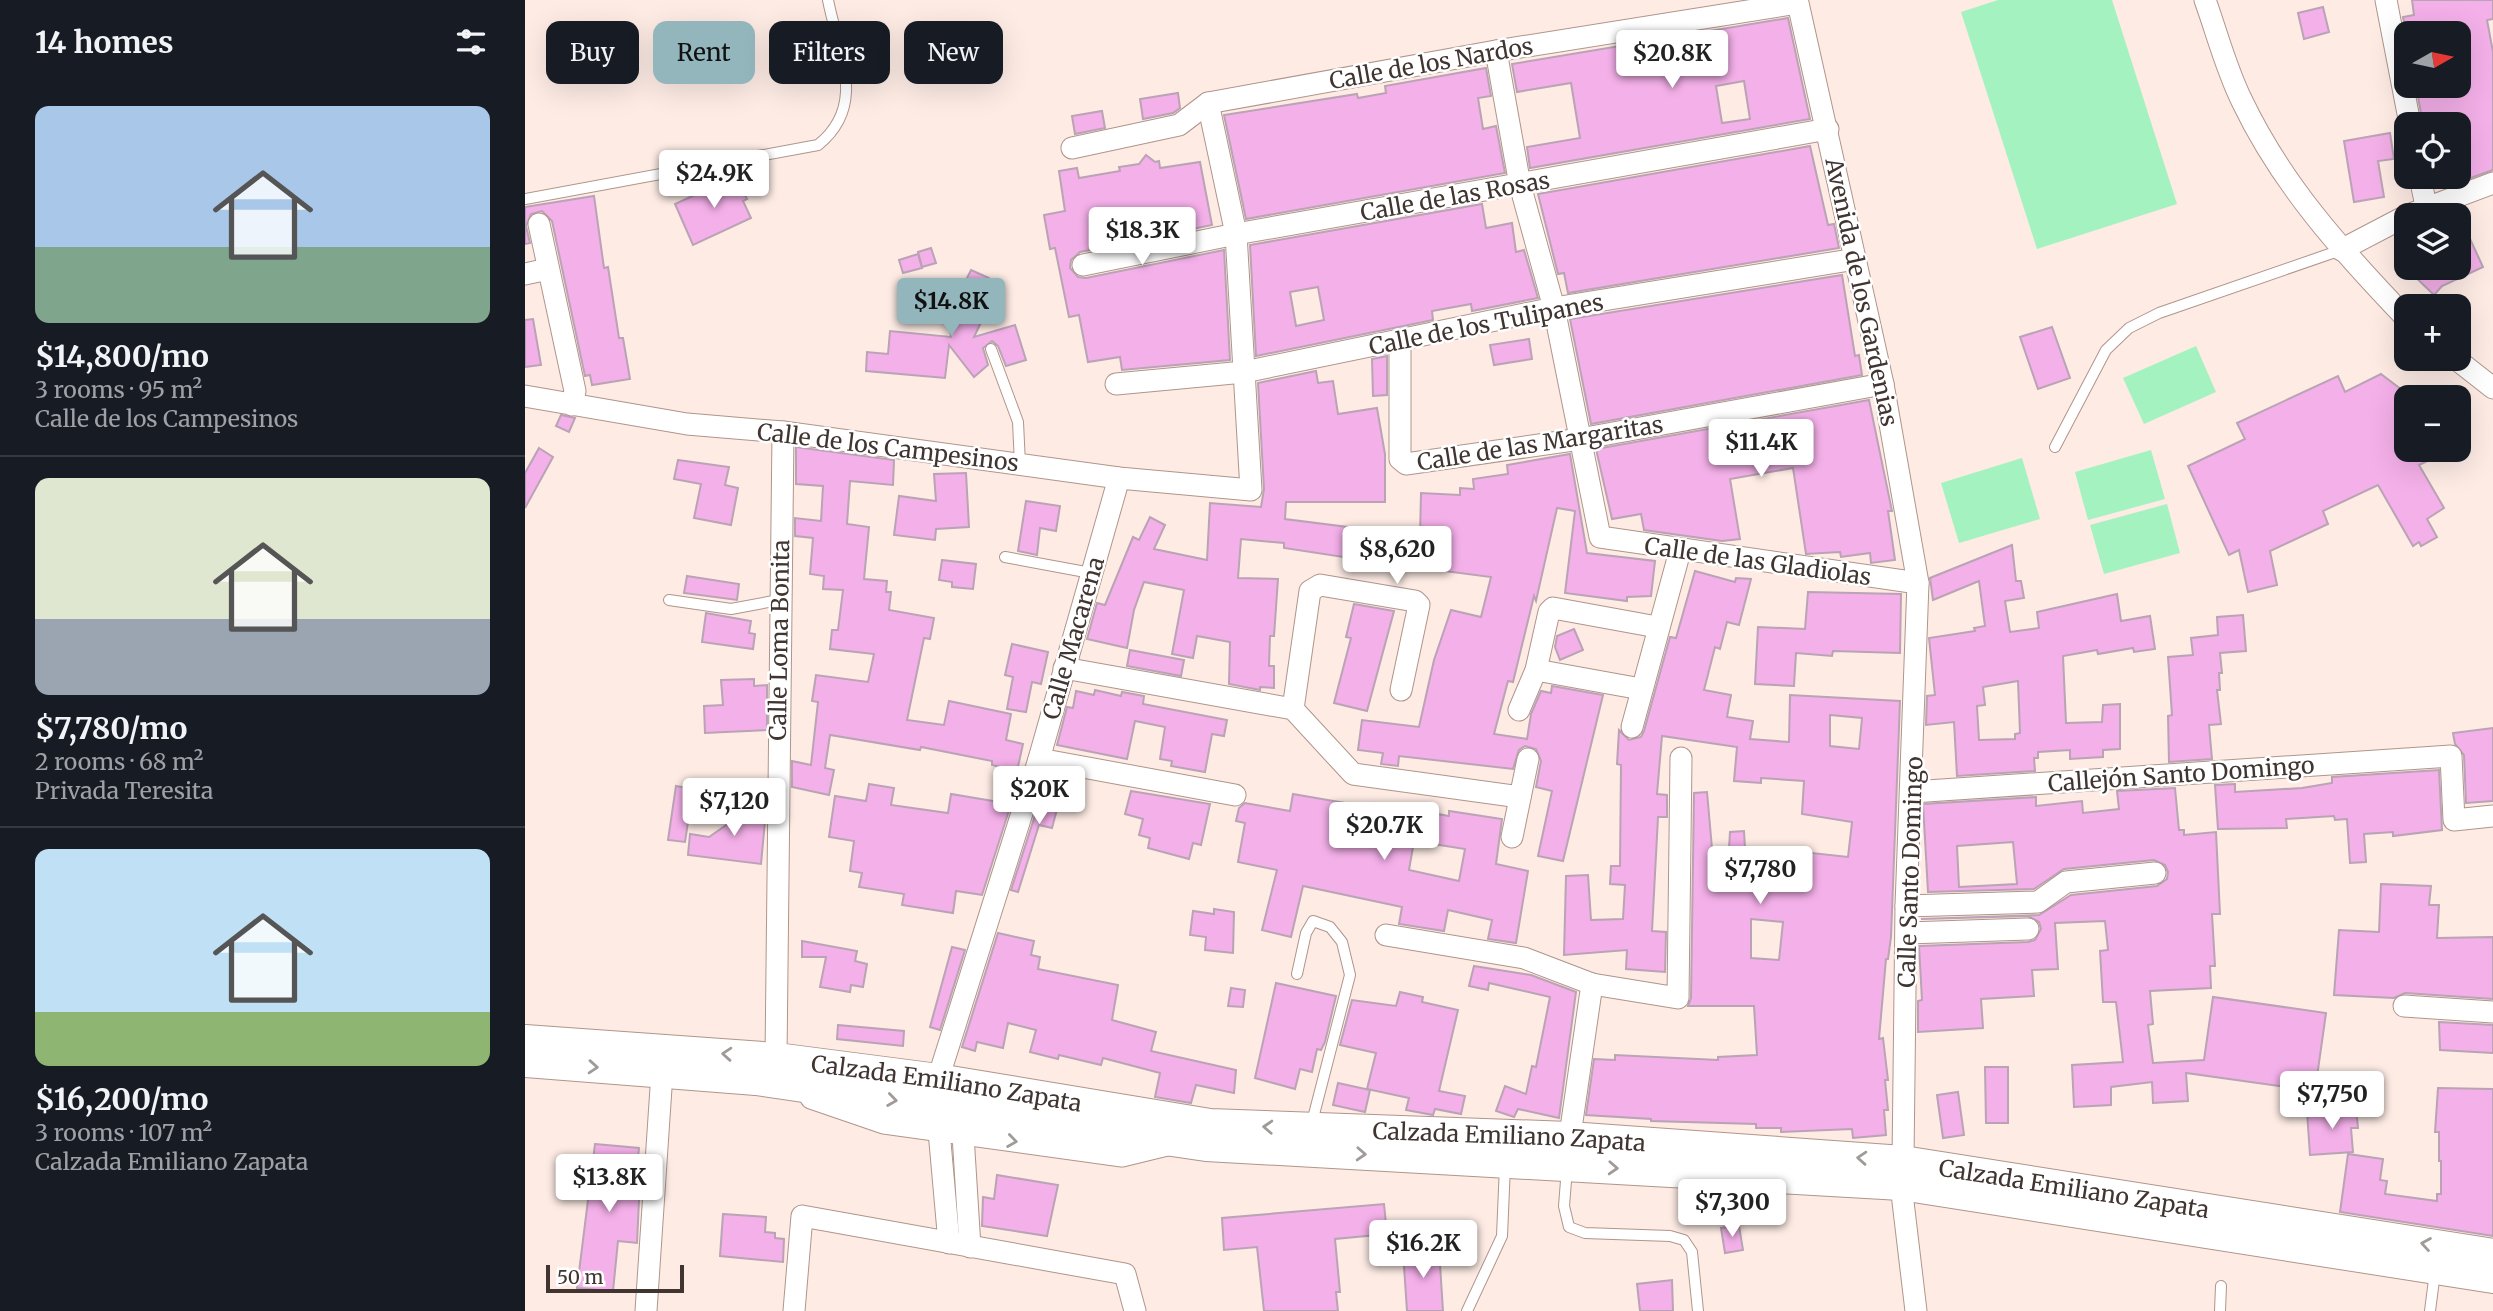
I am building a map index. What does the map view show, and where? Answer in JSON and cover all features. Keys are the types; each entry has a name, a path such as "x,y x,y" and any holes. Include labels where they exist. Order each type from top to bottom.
{"main road":[{"name":"Calzada Emiliano Zapata","path":"525,1040 776,1058 938,1079 1210,1124 1902,1173 2091,1203 2493,1278"},
{"name":"Calzada Emiliano Zapata","path":"525,1062 756,1080 1180,1142 1505,1162 1568,1151"},
{"name":"Calzada Emiliano Zapata","path":"2091,1203 2493,1254"}],"street":[{"path":"2205,0 2242,100 2300,200 2341,250 2394,305"},
{"path":"2386,0 2408,112"},
{"name":"Calle de los Nardos","path":"1072,148 1179,125 1208,103 1496,51 1798,3"},
{"name":"Avenida de los Gardenias","path":"1798,3 1883,384 1918,583"},
{"path":"1496,51 1520,185 1554,308 1580,439"},
{"path":"1208,103 1236,234 1244,372"},
{"name":"Calle de las Rosas","path":"1083,265 1236,234 1828,129"},
{"path":"2438,203 2493,183"},
{"path":"2341,250 2394,222"},
{"path":"539,224 575,391 572,405"},
{"name":"Calle de los Tulipanes","path":"1116,384 1244,372 1554,308 1856,259"},
{"path":"525,274 548,269"},
{"name":"Calle de las Margaritas","path":"1400,340 1402,463 1580,439 1883,384"},
{"path":"2471,371 2493,388"},
{"name":"Calle de los Campesinos","path":"525,396 687,424 783,432 1119,478 1251,490 1244,372"},
{"name":"Calle Loma Bonita","path":"776,1058 779,600 783,432"},
{"name":"Calle de las Gladiolas","path":"1580,439 1600,537 1680,551 1918,583"},
{"name":"Calle Macarena","path":"938,1079 1038,759 1119,478"},
{"path":"1632,727 1680,551"},
{"name":"Calle Santo Domingo","path":"1916,1311 1902,1173 1906,906 1918,583"},
{"path":"1293,709 1310,591 1320,585 1415,601 1419,605 1401,690"},
{"path":"1519,710 1536,670 1549,612 1553,608 1657,628"},
{"path":"1064,668 1293,709 1353,774 1520,797"},
{"path":"1536,670 1641,689"},
{"name":"Callejón Santo Domingo","path":"1912,792 2451,756 2454,820 2493,816"},
{"path":"1386,935 1524,958 1592,984 1678,998 1681,758"},
{"path":"1038,759 1235,796"},
{"path":"1512,837 1528,759"},
{"path":"1906,906 2038,902 2067,882 2155,873"},
{"path":"1907,933 2028,929"},
{"path":"1568,1151 1592,984"},
{"path":"2404,1006 2493,1012"},
{"path":"646,1311 662,1073"},
{"path":"756,1080 884,1123 964,1135 1122,1156 1180,1142"},
{"path":"939,1131 959,1245"},
{"path":"959,1245 964,1135"},
{"path":"794,1311 802,1216 1125,1274 1135,1311"}],"lane":[{"path":"525,199 818,145 833,133 847,102 846,76 828,0"},
{"path":"2055,447 2106,350 2129,328 2159,313 2341,250"},
{"path":"991,349 1018,422 1020,464"},
{"path":"1005,557 1091,573"},
{"path":"669,600 731,609 779,600"},
{"path":"1297,974 1306,933 1313,921 1330,927 1342,942 1350,975 1310,1129"},
{"path":"1568,1151 1564,1206 1569,1227 1585,1233 1670,1236 1684,1240 1692,1252 1698,1311"},
{"path":"1467,1311 1502,1236 1505,1162"},
{"path":"2430,1311 2436,1268"},
{"path":"2220,1311 2221,1286"}],"green space":[{"path":"1998,0 2112,0 2177,204 2037,249 1961,12"},
{"path":"2196,346 2216,392 2144,424 2123,378"},
{"path":"2151,450 2165,499 2088,520 2075,472"},
{"path":"2022,458 2040,519 1959,543 1941,483"},
{"path":"2167,504 2180,553 2104,574 2090,525"}],"building":[{"path":"2412,0 2493,0 2493,19 2487,20 2493,52 2493,170 2471,178 2471,112 2421,112 2418,98 2471,98 2471,21 2404,21 2403,17 2414,15"},
{"path":"2323,7 2329,32 2304,39 2298,13"},
{"path":"1788,18 1810,119 1530,168 1527,147 1580,138 1571,83 1517,92 1512,64","holes":["1744,81 1750,119 1722,123 1716,86"]},
{"path":"1486,68 1491,96 1478,98 1483,129 1496,126 1505,173 1246,219 1224,115 1357,94 1358,98 1386,93 1385,86"},
{"path":"1178,93 1180,108 1173,113 1143,119 1140,99"},
{"path":"1102,111 1105,128 1075,134 1072,116"},
{"path":"2390,133 2394,159 2378,161 2384,197 2354,202 2344,141"},
{"path":"1810,146 1828,225 1834,224 1839,248 1568,293 1564,273 1558,274 1538,194"},
{"path":"1146,155 1155,162 1159,161 1160,168 1200,162 1212,225 1080,252 1071,260 1070,268 1078,277 1086,278 1224,250 1230,360 1122,370 1120,357 1088,362 1079,315 1069,317 1055,248 1050,249 1044,215 1065,211 1059,171 1077,168 1079,178 1120,171 1119,167 1139,164"},
{"path":"736,176 747,199 743,201 751,218 693,245 675,204"},
{"path":"594,196 604,268 608,267 619,338 623,338 630,379 592,385 590,375 585,376 552,221 542,211 531,214 526,226 530,243 525,244 525,207"},
{"path":"1482,204 1486,228 1512,223 1516,252 1524,250 1538,298 1472,311 1471,304 1432,311 1433,320 1256,356 1250,245","holes":["1318,287 1324,320 1296,326 1290,292"]},
{"path":"2471,241 2483,267 2471,273"},
{"path":"931,248 936,263 922,267 918,252"},
{"path":"918,254 922,268 903,273 899,260"},
{"path":"971,270 989,278 988,282 998,287 974,337 1015,325 1026,360 1006,366 998,346 992,341 983,348 988,365 974,377 949,345 945,378 866,371 867,352 888,354 890,331 951,337 947,312 962,280 965,282"},
{"path":"1842,275 1855,356 1859,355 1862,375 1591,424 1570,319"},
{"path":"2418,280 2455,280 2442,286 2433,294"},
{"path":"533,319 541,365 525,367 525,320"},
{"path":"2052,327 2070,378 2038,389 2020,337"},
{"path":"1529,339 1532,359 1494,365 1490,345"},
{"path":"1387,356 1387,395 1373,396 1372,359"},
{"path":"1316,371 1318,383 1333,381 1338,414 1377,408 1385,454 1385,502 1286,502 1285,519 1420,536 1421,493 1460,495 1460,488 1474,489 1473,479 1508,474 1507,465 1570,454 1587,553 1655,561 1651,596 1627,597 1627,601 1565,593 1575,511 1557,508 1536,601 1534,596 1513,682 1508,681 1494,734 1527,739 1531,714 1541,691 1551,693 1552,686 1603,695 1563,861 1538,856 1552,791 1536,787 1541,761 1536,749 1525,746 1519,750 1513,769 1399,756 1398,766 1381,764 1383,753 1358,750 1362,720 1419,727 1434,660 1451,610 1481,617 1491,577 1284,548 1284,543 1241,539 1238,578 1278,579 1274,636 1270,636 1269,666 1274,666 1274,688 1260,687 1260,690 1229,684 1230,642 1197,636 1193,658 1172,654 1184,590 1144,582 1134,610 1127,648 1087,639 1097,603 1105,605 1133,537 1139,540 1150,517 1165,525 1154,549 1207,560 1210,503 1261,507 1264,489 1258,383"},
{"path":"2381,374 2395,385 2394,462 2425,462 2419,465 2444,508 2427,519 2437,537 2421,546 2419,542 2413,546 2378,485 2323,511 2328,524 2270,551 2277,585 2248,592 2239,550 2229,555 2188,466 2245,439 2237,423 2338,376 2345,392"},
{"path":"1869,400 1892,511 1888,511 1895,560 1871,563 1870,553 1841,557 1840,552 1806,554 1793,468 1730,479 1740,539 1722,541 1644,530 1641,514 1612,519 1596,449"},
{"path":"561,415 575,418 569,432 556,426"},
{"path":"796,447 894,460 893,485 850,481 847,524 869,527 864,579 887,581 886,592 891,592 889,610 934,618 930,639 924,638 907,720 944,725 949,701 1011,714 1006,740 1023,744 1017,771 992,765 992,761 921,747 920,750 830,735 825,768 834,770 829,795 792,787 792,761 811,765 818,702 812,701 816,675 868,682 874,654 830,649 832,630 838,630 843,590 823,589 824,576 810,574 813,538 795,536 795,518 821,521 823,486 796,484"},
{"path":"539,448 553,457 525,508 525,473"},
{"path":"678,460 729,467 725,485 738,488 731,525 694,518 701,484 674,479"},
{"path":"966,473 969,527 936,529 935,540 894,535 899,496 936,501 934,474"},
{"path":"1026,501 1060,506 1056,531 1040,528 1037,555 1018,551"},
{"path":"2012,545 2016,581 2021,581 2024,598 2005,601 2010,632 2039,628 2037,612 2117,594 2121,621 2150,616 2155,649 2134,652 2133,648 2098,654 2097,650 2063,656 2066,723 2102,722 2103,705 2120,704 2120,749 2103,750 2103,757 2070,759 2070,750 2038,752 2038,758 2034,758 2035,771 1957,776 1954,722 1926,725 1927,696 1935,695 1929,638 1975,631 1974,628 1985,626 1979,581 1933,600 1930,578","holes":["2018,681 2020,733 2015,734 2015,739 1979,740 1977,706 1985,705 1983,687"]},
{"path":"942,560 976,564 973,589 952,587 952,582 939,580"},
{"path":"1695,571 1735,582 1736,578 1751,579 1739,625 1727,622 1720,649 1715,647 1704,690 1731,695 1727,717 1753,721 1750,739 1789,742 1790,695 1900,701 1891,937 1886,959 1879,1039 1883,1038 1888,1080 1885,1080 1888,1110 1884,1110 1886,1135 1853,1138 1852,1129 1781,1132 1781,1128 1756,1128 1756,1124 1651,1121 1586,1115 1594,1059 1615,1060 1615,1055 1718,1060 1718,1057 1757,1055 1754,1006 1688,1006 1691,998 1694,793 1707,792 1715,882 1727,882 1730,832 1744,831 1745,849 1769,852 1766,878 1800,882 1803,852 1848,857 1852,822 1802,814 1804,781 1761,778 1761,783 1734,781 1737,747 1662,736 1657,794 1667,795 1667,817 1658,817 1652,931 1666,932 1665,972 1626,969 1627,950 1564,955 1566,876 1588,875 1591,920 1623,919 1625,885 1610,884 1611,866 1620,866 1621,765 1617,764 1619,730 1629,740 1641,737 1670,637 1676,638","holes":["1830,715 1862,718 1859,749 1830,746","1751,919 1783,922 1779,960 1751,958"]},
{"path":"687,576 739,584 737,600 684,593"},
{"path":"1808,592 1901,594 1900,653 1833,651 1832,656 1796,653 1794,686 1755,684 1758,627 1805,629"},
{"path":"1354,604 1394,611 1367,711 1334,703 1351,638 1346,637"},
{"path":"706,613 751,621 749,633 755,634 753,649 702,642"},
{"path":"2243,615 2246,651 2220,653 2222,673 2219,673 2220,690 2217,690 2221,724 2209,725 2212,759 2169,762 2168,716 2172,715 2168,657 2193,655 2191,638 2218,635 2217,617"},
{"path":"1574,629 1583,650 1560,660 1555,647 1557,636"},
{"path":"1012,644 1048,652 1041,684 1032,682 1026,712 1007,709 1013,677 1005,675"},
{"path":"1130,650 1184,660 1181,676 1127,666"},
{"path":"754,679 754,686 767,685 767,730 705,733 704,706 723,705 721,680"},
{"path":"1095,690 1121,696 1122,692 1144,696 1143,704 1227,720 1224,736 1212,734 1205,772 1171,766 1172,761 1160,759 1165,727 1135,721 1127,759 1057,745 1067,707 1073,708 1076,691 1094,695"},
{"path":"2493,728 2493,801 2466,803 2464,755 2455,744 2453,733"},
{"path":"2439,770 2442,830 2393,836 2393,832 2364,834 2366,862 2350,863 2347,819 2335,820 2334,816 2286,819 2287,828 2218,829 2215,785 2235,784 2235,792 2302,788 2332,783 2332,777"},
{"path":"1048,775 1051,776 1050,781 1056,783 1053,792 1061,794 1052,828 1039,825 1018,892 1011,890"},
{"path":"869,784 894,788 891,805 948,813 951,794 1011,804 982,895 956,891 953,913 902,905 904,894 859,887 862,873 850,871 854,841 829,837 835,796 866,801"},
{"path":"676,786 693,789 685,842 668,840"},
{"path":"2175,788 2179,830 2184,830 2184,835 2216,832 2220,914 2212,914 2215,966 2210,966 2211,988 2150,991 2153,1024 2148,1025 2153,1063 2204,1060 2213,997 2326,1013 2315,1091 2186,1073 2188,1101 2153,1103 2152,1082 2111,1087 2111,1105 2074,1107 2072,1065 2123,1062 2116,1002 2103,1002 2100,951 2108,950 2105,921 2055,923 2058,969 2032,970 2034,996 1981,999 1983,1028 1918,1032 1918,1001 1922,1000 1919,946 2028,942 2035,940 2041,929 2039,922 2028,916 1921,919 2039,915 2071,895 2157,886 2167,879 2168,872 2165,865 2154,860 2064,869 2034,889 1928,892 1923,804 2036,797 2036,806 2082,801 2083,813 2119,809 2117,791","holes":["2013,842 2017,884 1959,887 1957,846"]},
{"path":"1131,791 1210,804 1201,845 1193,843 1189,859 1148,848 1150,838 1139,835 1143,819 1125,814"},
{"path":"1293,794 1374,808 1375,803 1449,816 1449,811 1502,819 1496,864 1528,871 1516,943 1488,939 1492,920 1448,910 1444,931 1399,924 1402,907 1303,886 1291,937 1262,930 1277,870 1238,862 1245,823 1236,821 1239,808 1245,803 1290,811","holes":["1414,841 1465,849 1459,881 1409,870"]},
{"path":"734,806 766,810 761,864 688,855 690,834 709,837 732,821"},
{"path":"2381,884 2431,886 2429,905 2439,905 2437,938 2493,937 2493,999 2405,993 2394,998 2334,995 2339,930 2379,932"},
{"path":"1214,909 1234,912 1233,953 1205,950 1206,937 1190,935 1193,911 1214,914"},
{"path":"998,933 1034,941 1031,955 1040,957 1038,969 1118,985 1112,1020 1156,1032 1151,1051 1236,1070 1234,1093 1196,1085 1191,1103 1155,1097 1160,1073 1103,1058 1101,1065 1059,1055 1058,1059 1030,1052 1036,1030 1008,1023 1003,1048 977,1042 975,1051 962,1047"},
{"path":"802,941 857,951 855,961 867,964 863,987 851,985 850,992 820,987 826,957 802,957"},
{"path":"952,947 965,950 940,1030 930,1027"},
{"path":"1474,966 1531,975 1576,992 1559,1118 1518,1109 1514,1117 1496,1111 1505,1086 1526,1094 1532,1066 1536,1067 1550,997 1489,983 1488,990 1469,986"},
{"path":"1276,983 1336,996 1325,1042 1321,1050 1317,1049 1312,1072 1300,1069 1295,1089 1255,1078"},
{"path":"1231,988 1245,990 1243,1007 1228,1006"},
{"path":"1400,992 1423,997 1422,1002 1458,1010 1439,1091 1465,1096 1461,1114 1435,1109 1433,1115 1406,1110 1409,1098 1367,1089 1376,1053 1340,1045 1352,1000 1396,1006"},
{"path":"2439,1022 2493,1025 2493,1053 2440,1050"},
{"path":"838,1025 904,1031 903,1046 837,1039"},
{"path":"1985,1067 2008,1067 2008,1123 1986,1123"},
{"path":"1338,1083 1370,1090 1365,1112 1333,1105"},
{"path":"2438,1088 2493,1089 2493,1236 2340,1212 2348,1154 2383,1159 2380,1180 2387,1181 2385,1194 2437,1201 2437,1194 2441,1194 2439,1132 2435,1132"},
{"path":"1958,1092 1964,1135 1943,1138 1937,1095"},
{"path":"2356,1107 2358,1128 2351,1128 2353,1152 2310,1155 2307,1112"},
{"path":"595,1144 639,1148 636,1178 640,1179 637,1243 618,1241 613,1291 577,1288"},
{"path":"997,1175 1058,1185 1047,1236 982,1226 983,1197 994,1199"},
{"path":"1384,1204 1387,1234 1335,1239 1340,1292 1336,1292 1338,1311 1264,1311 1257,1247 1224,1250 1222,1218"},
{"path":"723,1214 766,1217 765,1232 775,1233 775,1238 784,1239 783,1262 720,1256"},
{"path":"1739,1226 1743,1250 1725,1253 1721,1228"},
{"path":"1439,1249 1443,1311 1407,1311 1403,1251"},
{"path":"1672,1280 1673,1311 1640,1311 1637,1284"}]}
